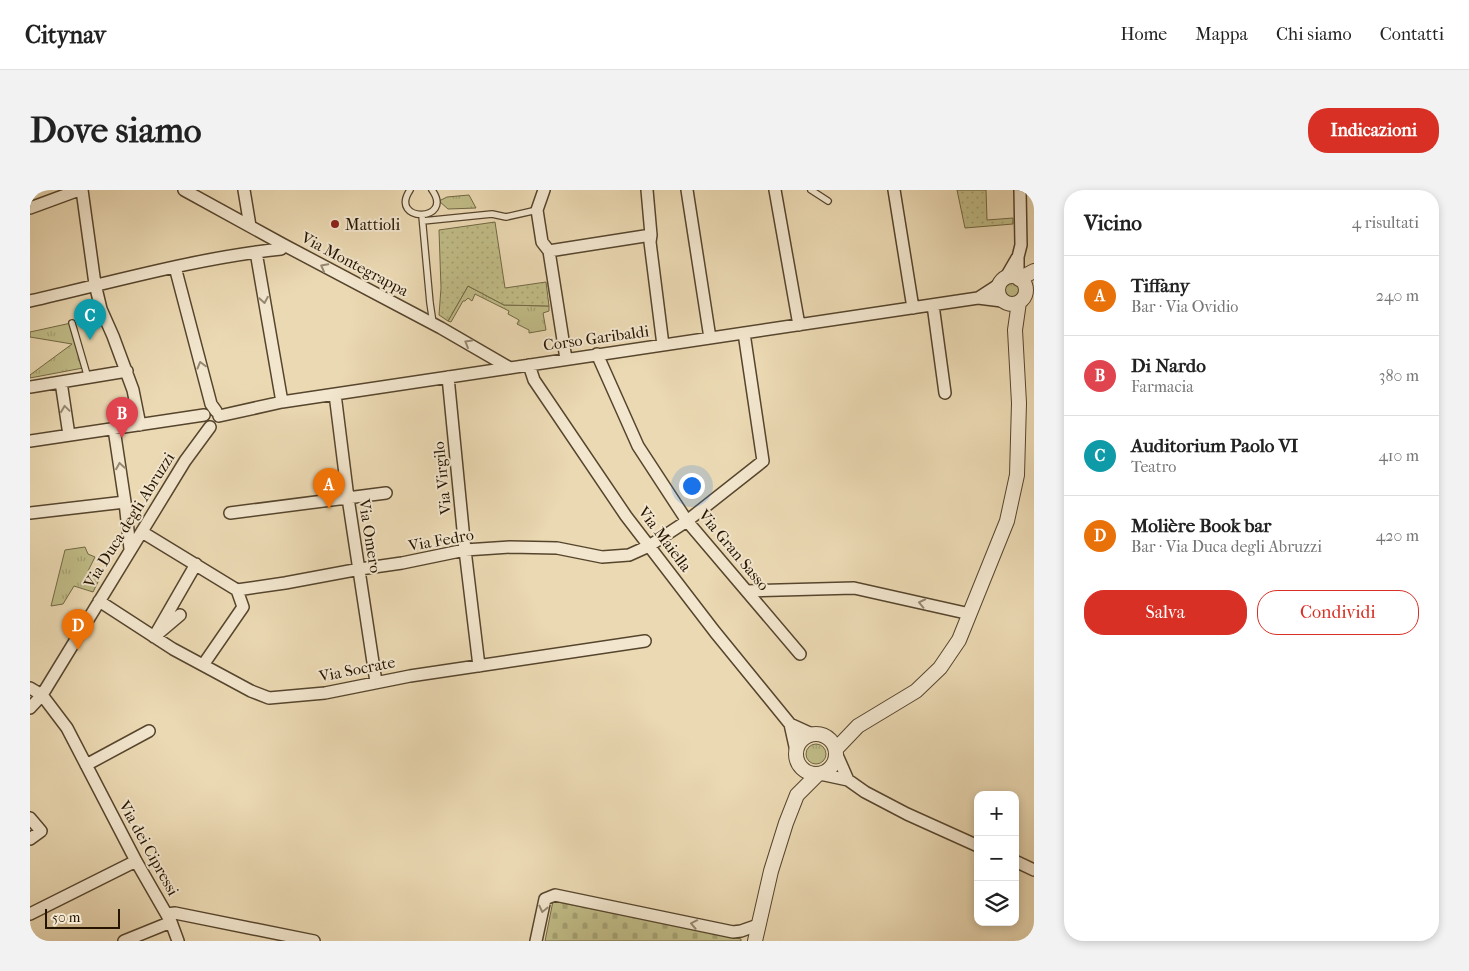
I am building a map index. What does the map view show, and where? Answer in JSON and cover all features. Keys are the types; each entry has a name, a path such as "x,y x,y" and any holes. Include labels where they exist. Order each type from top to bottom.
{"street":[{"path":"30,208 80,190 95,284 101,309 127,372 133,390 140,425"},
{"path":"244,190 250,226"},
{"path":"544,190 537,210 542,242 549,251 566,359"},
{"path":"647,190 650,242 663,345"},
{"path":"687,190 710,338"},
{"path":"776,190 799,325"},
{"path":"894,190 913,308"},
{"path":"1010,302 1024,296 1014,281 1021,245 1020,190"},
{"name":"Via Montegrappa","path":"188,191 267,236 434,324 510,368"},
{"path":"549,251 651,235"},
{"path":"267,236 256,252 282,402"},
{"path":"30,300 175,267 281,249 284,245"},
{"path":"175,267 211,404 218,414 220,421 217,425 210,427 204,422 204,415"},
{"path":"755,941 771,871 786,823 797,796 819,774 832,767 836,752 858,726 916,691 940,668 959,640 970,614 1007,521 1017,475 1020,403 1015,330 1010,302 998,293 1014,281 1034,271"},
{"path":"1014,281 1034,276"},
{"name":"Corso Garibaldi","path":"978,298 1014,281"},
{"name":"Corso Garibaldi","path":"218,414 282,402 978,298 1010,302"},
{"path":"934,305 945,393"},
{"name":"Via Fedro","path":"237,590 285,584 465,550 510,547 557,548 602,557 629,555 649,546 687,521 762,461 744,333"},
{"name":"Via Gran Sasso","path":"597,354 638,446 687,521 800,654"},
{"name":"Via Maiella","path":"528,365 534,380 626,516 715,632 790,724 796,755"},
{"path":"30,387 127,372"},
{"name":"Via Virgilo","path":"448,377 465,550 479,666"},
{"path":"61,382 69,435"},
{"name":"Via Omero","path":"335,394 348,498 376,682"},
{"path":"30,441 204,415 210,410 218,414"},
{"name":"Via Duca degli Abruzzi","path":"30,708 42,694 184,461 210,427"},
{"path":"114,429 130,549"},
{"path":"230,513 386,493"},
{"path":"30,513 125,502"},
{"path":"142,532 237,590 243,607 203,666"},
{"path":"154,637 196,564"},
{"path":"747,591 854,588 970,614"},
{"name":"Via Socrate","path":"99,601 203,666 251,691 270,698 325,693 376,682 645,641"},
{"path":"154,637 180,615"},
{"path":"30,688 42,694"},
{"name":"Via dei Cipressi","path":"42,694 67,728 136,861 169,918 175,913 314,941"},
{"name":"Via Maiella","path":"790,724 818,734"},
{"path":"797,796 796,755 803,738 858,726"},
{"path":"86,765 149,731"},
{"path":"818,734 829,738 848,780"},
{"path":"796,755 803,769 808,772 848,780 865,792 907,814 974,844"},
{"path":"30,818 41,831 30,839"},
{"path":"30,914 136,861"},
{"path":"1019,863 1034,870"},
{"path":"536,941 545,899 555,895 732,932 758,925"},
{"path":"124,941 169,918 178,941"}],"lane":[{"path":"410,190 407,194 406,205 412,213 423,218 492,214 506,216 537,210"},
{"path":"423,218 431,212 436,204 435,194 432,190"},
{"path":"810,190 828,201"},
{"path":"423,218 430,303 434,324"},
{"path":"72,323 88,378"}],"green space":[{"path":"957,190 986,190 987,220 1013,218 1013,224 965,228"},
{"path":"469,195 476,208 448,209 439,201 447,197"},
{"path":"495,222 505,288 546,282 549,306 504,305 468,286 448,321 439,315 441,288 439,230"},
{"path":"1009,283 1015,283 1019,290 1015,297 1009,297 1005,293 1005,287"},
{"path":"468,286 504,305 549,306 549,311 543,313 546,330 529,333 529,330 517,324 519,320 508,314 509,311 475,294 472,301 468,298 463,301 451,322 448,321"},
{"path":"71,323 83,368 30,378 30,375 72,344 30,337 30,332"},
{"path":"85,547 88,554 95,557 88,571 100,578 93,592 74,586 63,604 51,606 65,550"},
{"path":"816,744 823,747 826,754 823,761 816,764 809,761 806,754 809,747"},
{"path":"553,901 741,939 741,941 545,941"}],"place":[{"name":"Mattioli","path":"335,224"},
{"name":"Auditorium Paolo VI","path":"90,340"},
{"name":"Di Nardo","path":"122,438"},
{"name":"Tiffany","path":"329,509"},
{"name":"Molière Book bar","path":"78,650"}]}
